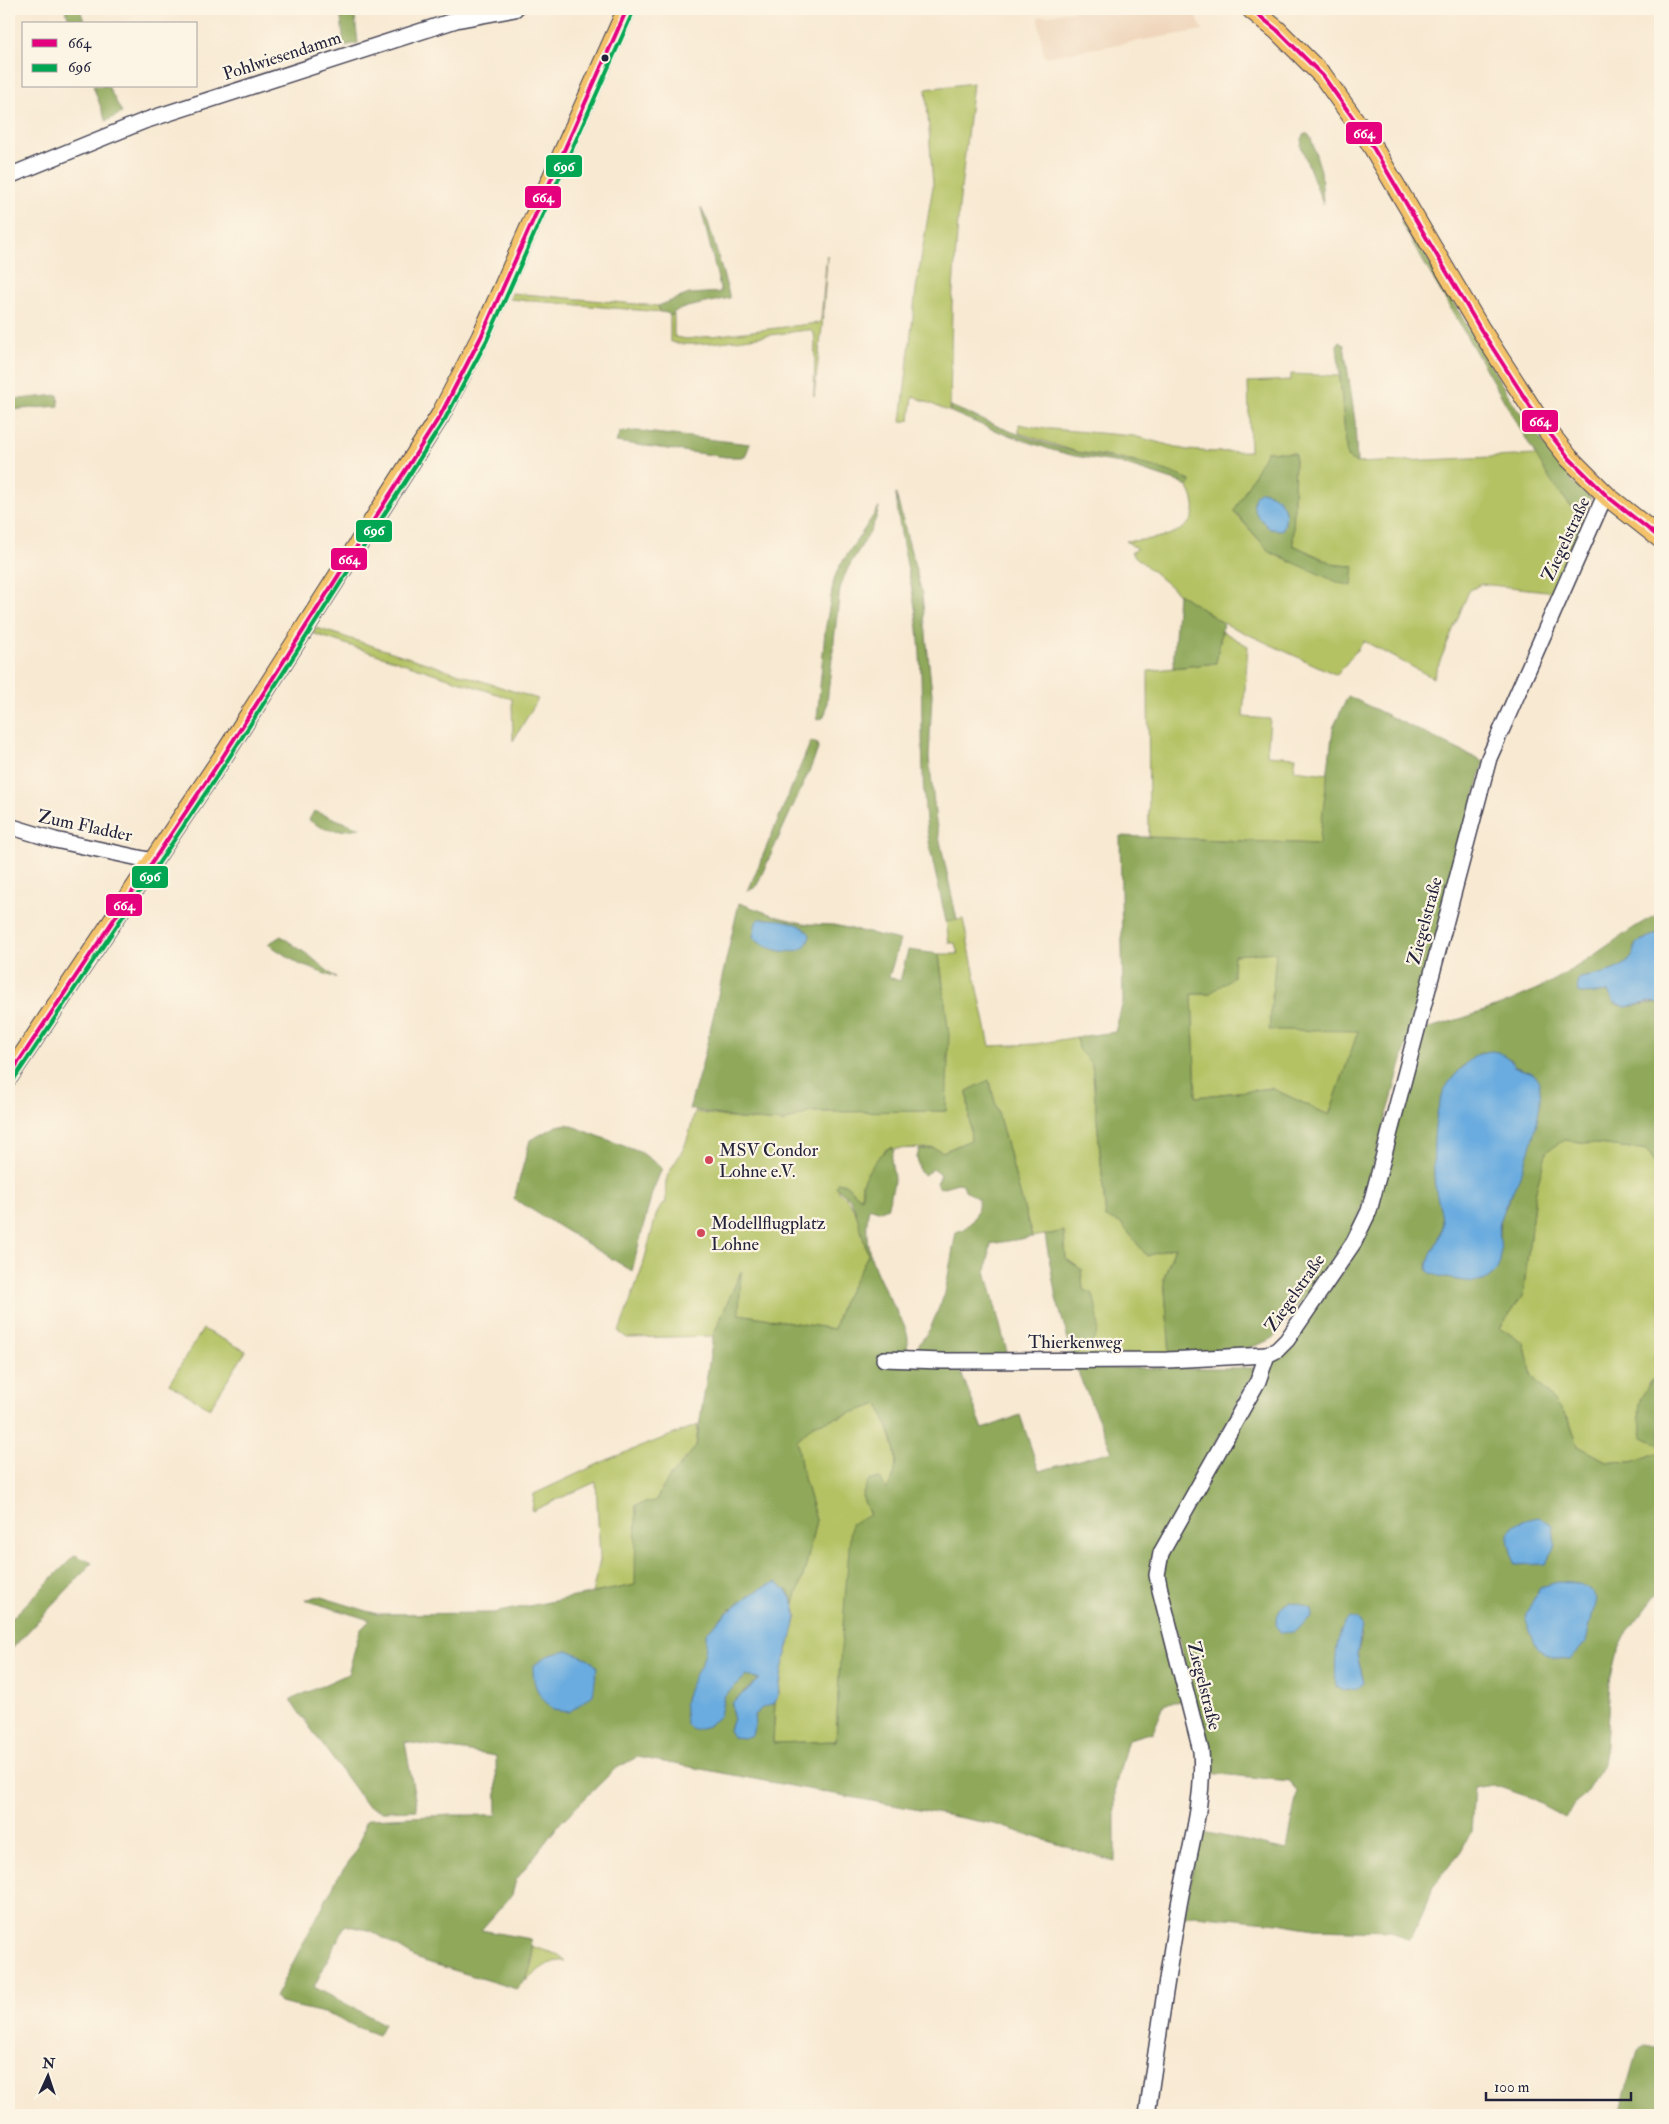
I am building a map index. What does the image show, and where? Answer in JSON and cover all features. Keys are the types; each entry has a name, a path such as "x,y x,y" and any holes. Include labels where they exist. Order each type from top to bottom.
{"main road":[{"path":"9,1076 222,758 440,416 481,337 627,9"},
{"path":"1251,9 1277,30 1323,76 1368,139 1481,330 1538,420 1569,458 1608,497 1660,538"}],"street":[{"name":"Pohlwiesendamm","path":"9,176 114,132 180,109 456,20 515,9"},
{"name":"Ziegelstraße","path":"1147,2115 1178,1913 1201,1793 1202,1770 1201,1751 1157,1575 1161,1553 1258,1381 1267,1355 1277,1350 1287,1340 1354,1242 1369,1211 1489,758 1602,502 1608,497"},
{"name":"Zum Fladder","path":"9,826 55,840 153,861"},
{"name":"Thierkenweg","path":"884,1359 942,1361 1138,1360 1267,1355"}],"shaded area":[{"path":"1082,9 1192,9 1203,30 1044,57 1038,17"}],"green space":[{"path":"65,9 80,9 84,22 70,22"},
{"path":"340,9 354,9 358,43 344,46"},
{"path":"973,83 959,207 952,304 950,412 913,396 910,420 901,422 916,289 933,186 926,89"},
{"path":"94,88 109,88 122,113 106,121"},
{"path":"1303,134 1308,134 1311,138 1321,171 1323,204 1301,146"},
{"path":"701,208 708,222 730,298 687,307 676,311 670,316 667,313 660,312 658,306 689,294 721,292"},
{"path":"1405,221 1513,403 1576,486 1591,497 1556,592 1578,515 1550,480 1401,223"},
{"path":"827,255 822,328 814,396 815,342 814,333 810,330 714,343 679,344 670,341 670,316 674,314 675,337 687,339 818,323 821,320"},
{"path":"512,293 658,306 660,312 510,299"},
{"path":"1339,342 1344,345 1355,421 1357,463 1347,457 1337,345"},
{"path":"1291,374 1340,376 1347,457 1357,463 1537,455 1550,480 1578,516 1556,592 1481,584 1469,591 1433,678 1364,641 1337,675 1223,623 1178,593 1131,553 1137,549 1126,541 1166,536 1188,524 1193,515 1194,503 1188,488 1190,481 1126,459 1077,452 1019,433 1019,424 1039,428 1134,436 1187,450 1217,452 1250,451 1248,382 1291,380","holes":["1295,453 1293,545 1336,565 1290,562 1270,552 1234,512"]},
{"path":"58,395 59,406 9,410 9,400"},
{"path":"951,406 997,426 1044,443 1076,452 1134,462 1163,470 1190,481 1188,488 1182,483 1120,463 1075,456 1052,450 991,429 951,412"},
{"path":"637,431 750,444 745,457 726,457 616,442 620,432"},
{"path":"1267,451 1295,453 1293,545 1336,565 1354,566 1352,586 1337,582 1270,552 1234,511","holes":["1260,491 1270,493 1284,508 1285,524 1253,501"]},
{"path":"896,494 922,594 932,694 929,758 936,822 957,920 946,922 926,825 918,629 900,528"},
{"path":"879,507 871,529 843,578 840,589 826,711 823,718 817,719 825,631 834,579 839,567"},
{"path":"1178,593 1223,623 1216,663 1173,668"},
{"path":"317,628 538,699 513,741 512,699 312,633"},
{"path":"1222,631 1248,646 1243,717 1270,719 1267,755 1296,757 1294,770 1329,774 1319,844 1149,837 1148,671 1216,663"},
{"path":"1348,696 1484,762 1360,1213 1346,1243 1274,1337 1262,1343 1237,1350 1170,1353 1164,1278 1175,1247 1147,1256 1121,1223 1106,1218 1092,1064 1078,1049 1077,1037 1115,1032 1123,1002 1120,836 1319,844 1333,728","holes":["1276,952 1269,1030 1358,1031 1329,1115 1271,1088 1196,1097 1192,994 1209,994 1233,977 1234,955"]},
{"path":"811,741 817,744 818,749 811,767 756,887 748,891"},
{"path":"314,811 360,828 333,830 322,828 309,820"},
{"path":"739,903 778,917 806,924 834,925 900,940 889,977 900,981 908,950 939,954 949,1035 946,1111 810,1112 784,1122 739,1119 689,1109 703,1061"},
{"path":"1660,913 1660,932 1636,943 1634,953 1624,965 1617,969 1580,978 1602,992 1608,992 1618,1005 1660,1004 1660,1216 1656,1201 1658,1169 1648,1150 1564,1140 1547,1151 1535,1194 1523,1295 1500,1328 1524,1343 1532,1376 1569,1419 1578,1446 1606,1461 1632,1462 1660,1452 1660,1590 1628,1631 1616,1655 1610,1682 1603,1764 1587,1790 1565,1817 1523,1795 1493,1785 1474,1788 1471,1832 1461,1851 1434,1885 1410,1940 1390,1931 1314,1929 1278,1923 1195,1915 1185,1917 1199,1831 1287,1850 1297,1792 1290,1781 1209,1773 1207,1749 1162,1576 1166,1554 1269,1368 1350,1262 1363,1238 1425,1029 1483,1012 1538,989 1573,969","holes":["1482,1052 1511,1059 1514,1066 1530,1072 1539,1106 1519,1177 1501,1218 1498,1267 1462,1275 1444,1276 1428,1271 1427,1265 1440,1240 1442,1225 1437,1123 1439,1111 1450,1082 1463,1066","1345,1622 1362,1635 1357,1655 1364,1683"]},
{"path":"963,919 990,1046 1036,1044 1077,1037 1079,1049 1092,1064 1106,1218 1121,1223 1147,1256 1175,1246 1164,1278 1170,1353 1073,1356 1083,1289 1081,1269 1066,1259 1064,1232 1032,1237 989,1081 967,1091 971,1140 942,1152 934,1148 886,1149 862,1183 861,1198 845,1184 838,1182 839,1192 846,1198 855,1212 868,1255 841,1306 834,1329 738,1314 741,1273 713,1336 627,1338 619,1332 643,1265 657,1212 666,1203 666,1181 686,1143 695,1112 739,1119 784,1122 810,1112 946,1111 944,991 939,954 958,954 955,943 949,943 946,922"},
{"path":"281,936 311,957 336,978 299,964 268,944"},
{"path":"1276,952 1359,1031 1329,1115 1271,1088 1196,1097 1192,994 1209,994 1233,955"},
{"path":"989,1080 1032,1237 991,1244 986,1271 1008,1356 959,1367 983,1429 1020,1415 1039,1471 1112,1451 1076,1368 1256,1368 1158,1552 1184,1701 1165,1703 1153,1732 1128,1739 1115,1788 1115,1862 994,1824 637,1757 615,1769 561,1822 516,1880 512,1895 481,1930 530,1939 531,1960 529,1973 522,1984 516,1989 417,1959 372,1931 345,1925 314,1987 384,2024 378,2035 354,2026 333,2015 280,2003 275,1997 338,1877 353,1856 361,1839 365,1822 369,1819 497,1815 496,1756 405,1742 417,1810 383,1811 367,1806 290,1700 348,1674 360,1630 370,1620 305,1600 318,1596 377,1614 493,1613 635,1585 636,1505 655,1501 669,1478 696,1447 713,1336 741,1271 739,1314 834,1329 841,1306 868,1255 855,1209 850,1199 836,1187 838,1182 845,1184 861,1198 863,1181 868,1172 879,1156 892,1147 894,1150 891,1162 894,1180 891,1194 887,1208 881,1211 869,1207 867,1241 875,1270 905,1327 908,1337 907,1354 918,1355 919,1344 930,1329 945,1293 956,1232 966,1227 973,1220 976,1215 978,1199 965,1190 963,1184 958,1183 940,1188 937,1183 940,1177 939,1173 933,1169 924,1175 919,1171 917,1157 919,1150 934,1148 943,1152 971,1140 967,1091","holes":["879,1404 894,1447 895,1469 892,1480 886,1490 879,1478 868,1481 862,1496 870,1515 851,1524 839,1674 836,1741 773,1743 775,1703 762,1708 754,1715 755,1725 729,1730 733,1718 732,1703 760,1678 746,1676 724,1696 719,1716 685,1698 704,1659 707,1633 730,1609 787,1590 794,1603 805,1570 816,1520 802,1471 797,1440 813,1425"]},
{"path":"567,1124 642,1153 662,1168 652,1193 632,1271 514,1199 530,1140 557,1126"},
{"path":"1564,1140 1648,1150 1658,1169 1656,1201 1660,1216 1660,1338 1655,1356 1657,1374 1648,1386 1660,1452 1632,1462 1606,1461 1578,1446 1569,1419 1532,1376 1524,1343 1499,1328 1523,1295 1535,1194 1546,1151"},
{"path":"1064,1231 1066,1259 1081,1269 1083,1289 1093,1294 1098,1323 1098,1330 1091,1344 1073,1356 1056,1298 1045,1235"},
{"path":"203,1329 246,1351 210,1408 169,1384"},
{"path":"1660,1338 1660,1445 1643,1437 1639,1410 1645,1391 1657,1374 1655,1351"},
{"path":"879,1404 891,1436 896,1463 896,1475 892,1484 885,1491 862,1496 870,1516 839,1674 836,1741 773,1743 775,1703 779,1694 783,1665 797,1616 794,1603 805,1570 816,1520 802,1471 797,1440 813,1425"},
{"path":"698,1425 696,1447 669,1478 655,1501 636,1505 636,1585 592,1593 600,1560 596,1482 532,1511 534,1494 611,1458"},
{"path":"75,1555 92,1563 9,1652 9,1621"},
{"path":"531,1946 559,1955 566,1961 549,1964 526,1981 533,1958"},
{"path":"1645,2046 1660,2049 1660,2103 1657,2115 1620,2115 1638,2050"}],"water":[{"path":"1260,491 1273,495 1282,504 1286,517 1282,530 1270,529 1255,511 1254,501"},
{"path":"760,919 787,921 801,926 810,935 807,943 802,948 794,951 776,950 767,947 753,937 756,922"},
{"path":"1660,932 1660,1004 1651,1002 1625,1007 1614,1002 1608,992 1583,994 1578,992 1577,982 1580,978 1617,969 1624,965 1633,955 1636,943"},
{"path":"1492,1051 1505,1056 1514,1066 1535,1075 1540,1087 1539,1113 1532,1143 1523,1169 1500,1220 1501,1254 1498,1267 1494,1273 1483,1281 1463,1281 1438,1276 1428,1271 1429,1259 1440,1237 1442,1224 1434,1181 1436,1121 1440,1100 1450,1081 1472,1058"},
{"path":"1539,1517 1553,1525 1555,1548 1545,1564 1516,1565 1509,1546 1510,1532 1519,1523"},
{"path":"777,1582 793,1603 795,1622 775,1703 762,1708 754,1715 755,1725 752,1735 744,1738 733,1737 729,1730 733,1718 732,1703 760,1679 746,1676 724,1696 720,1716 708,1726 693,1730 686,1724 685,1699 703,1660 706,1633 730,1610 748,1597"},
{"path":"1558,1582 1585,1586 1596,1599 1586,1642 1570,1660 1551,1657 1544,1653 1531,1635 1525,1616 1540,1587"},
{"path":"1290,1602 1298,1603 1311,1609 1312,1617 1294,1632 1281,1633 1276,1625 1278,1614 1283,1606"},
{"path":"1350,1618 1358,1620 1362,1626 1357,1655 1364,1683 1357,1689 1343,1691 1336,1687 1337,1650 1341,1631"},
{"path":"567,1650 589,1659 597,1667 593,1695 569,1712 553,1710 544,1699 535,1685 533,1666 547,1656"}],"transit line":[{"name":"664","path":"9,1076 222,758 440,416 481,337 627,9"},
{"name":"664","path":"1251,9 1277,30 1323,76 1368,139 1481,330 1539,420 1569,458 1608,497 1660,538"},
{"name":"696","path":"14,1079 227,761 445,419 487,340 633,12"}],"place":[{"name":"MSV Condor Lohne e.V.","path":"709,1160"},
{"name":"Modellflugplatz Lohne","path":"701,1233"}]}
